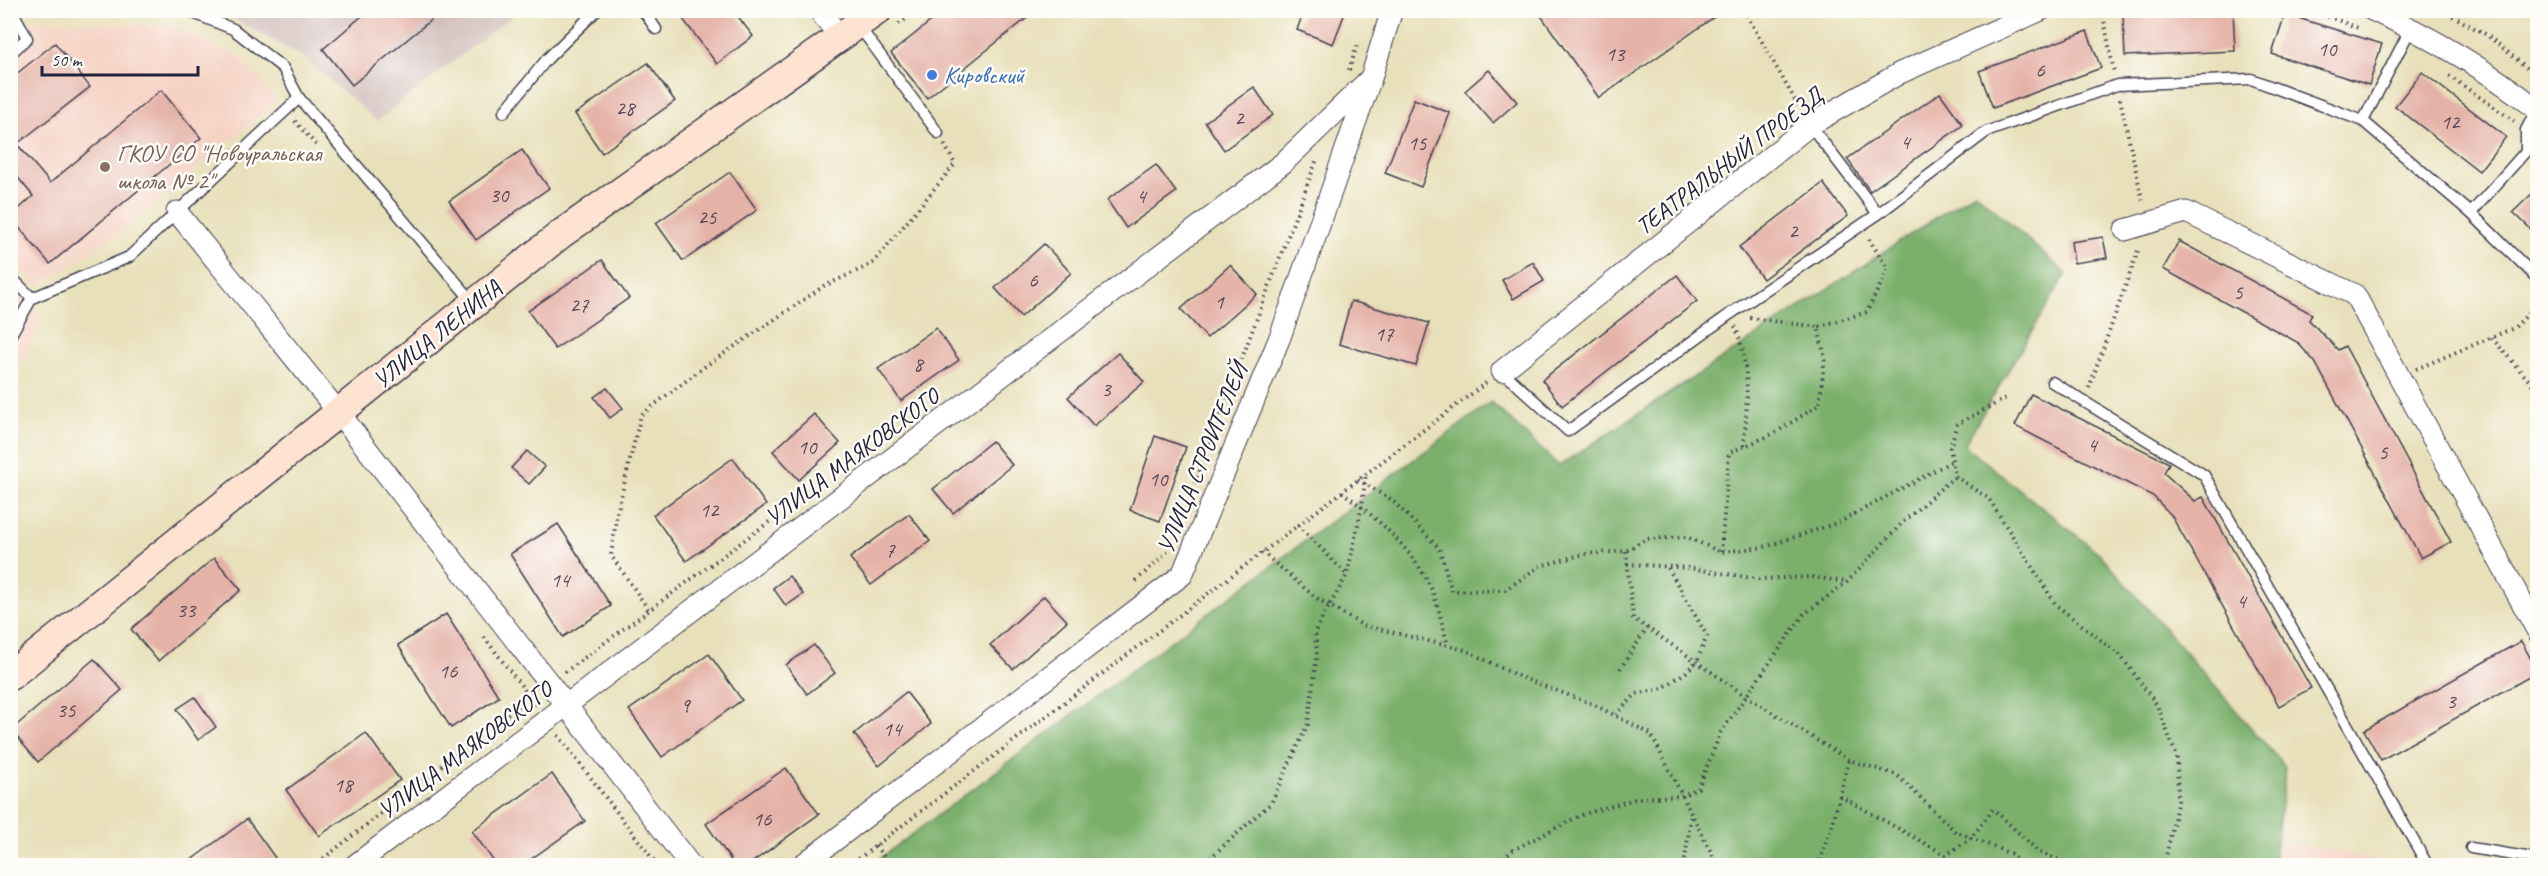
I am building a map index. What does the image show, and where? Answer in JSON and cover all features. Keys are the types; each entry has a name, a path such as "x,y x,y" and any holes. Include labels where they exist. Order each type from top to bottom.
{"main road":[{"name":"УЛИЦА ЛЕНИНА","path":"10,676 561,234 858,24"}],"street":[{"path":"819,10 858,24"},
{"name":"УЛИЦА СТРОИТЕЛЕЙ","path":"796,858 1182,575 1280,337 1371,78 1392,10"},
{"name":"ТЕАТРАЛЬНЫЙ ПРОЕЗД","path":"1502,371 1810,125 1900,73 2022,21 2041,10"},
{"path":"2372,10 2407,36 2479,66 2537,109"},
{"name":"УЛИЦА МАЯКОВСКОГО","path":"354,866 1283,163 1371,78"},
{"path":"177,212 339,413 691,866"},
{"path":"2125,230 2186,212 2355,295 2538,632"}],"lane":[{"path":"10,54 27,38 12,10"},
{"path":"186,10 233,29 282,68 299,98 474,304"},
{"path":"504,112 547,59 597,10"},
{"path":"643,10 656,29"},
{"path":"858,24 938,134"},
{"path":"2363,121 2407,36"},
{"path":"1502,371 1568,431 1730,314 1878,214 1986,132 2117,85 2251,79 2363,121 2471,213 2538,279"},
{"path":"10,336 32,298 129,256 299,98"},
{"path":"2471,213 2526,151 2526,130 2537,109"},
{"path":"1810,125 1878,214"},
{"path":"10,276 32,298"},
{"path":"2052,382 2204,475 2428,866"},
{"path":"2471,848 2538,859"}],"path":[{"path":"1744,10 1810,125"},
{"path":"2311,10 2407,36"},
{"path":"2442,10 2487,35 2538,77"},
{"path":"1346,77 1358,44"},
{"path":"2441,70 2526,130"},
{"path":"648,609 610,555 617,513 641,415 704,367 824,286 872,264 955,164 938,134"},
{"path":"1191,494 1320,150"},
{"path":"1730,314 1818,327 1867,312 1888,269 1861,226"},
{"path":"2399,376 2514,328 2538,304"},
{"path":"1730,314 1744,348 1748,386 1744,446"},
{"path":"1721,552 1729,453 1775,433 1819,405 1824,358 1818,327"},
{"path":"2492,338 2538,391"},
{"path":"849,866 1502,371"},
{"path":"2005,399 1957,424 1950,448 1955,476 1989,499 2056,604 2120,655 2157,705 2177,757 2178,800 2164,866"},
{"path":"1358,480 1392,500 1439,548 1452,591 1505,590 1540,566 1584,554 1626,551 1645,539 1686,537 1721,552 1764,547 1840,522 1952,461"},
{"path":"1201,866 1271,803 1308,724 1317,655 1315,631 1347,575 1362,506 1366,473"},
{"path":"1494,866 1513,850 1581,815 1638,798 1681,796 1698,788 1721,732 1803,614 1847,582 1903,522 1955,476"},
{"path":"1342,492 1362,506 1406,549 1434,594 1448,645"},
{"path":"1298,525 1347,575"},
{"path":"1132,585 1170,550"},
{"path":"1626,551 1633,618 1746,696 1849,760 1897,775 1955,831 2011,855 2021,866"},
{"path":"1263,552 1328,605 1362,625 1465,650 1520,677 1616,715 1651,734 1718,866"},
{"path":"1627,564 1667,566 1758,579 1811,577 1847,582"},
{"path":"1616,715 1636,694 1663,688 1686,672 1697,661 1707,636 1667,566"},
{"path":"1620,669 1647,628"},
{"path":"314,866 529,696"},
{"path":"559,736 658,866"},
{"path":"1818,866 1849,760"},
{"path":"1839,796 1946,855 1971,838 1993,810 2039,852 2074,866"},
{"path":"1684,866 1691,815"},
{"path":"875,846 892,866"},
{"path":"771,866 796,858"}],"shaded area":[{"path":"220,11 518,11 377,121 302,56"},
{"name":"ГКОУ СО \"Новоуральская школа № 2\"","path":"33,20 171,27 240,57 277,101 120,233 37,287 11,257 11,40"},
{"path":"11,285 43,320 11,382"},
{"path":"2291,843 2389,862 2389,866 2263,866"}],"green space":[{"path":"1975,192 2066,274 1964,445 2100,554 2286,768 2273,865 871,865 1491,402 1559,466"}],"building":[{"path":"369,10 443,10 352,85 323,49"},
{"path":"676,10 733,10 753,36 717,64"},
{"name":"Кировский","path":"945,10 1037,10 927,98 891,53"},
{"path":"1304,10 1346,10 1333,44 1297,30"},
{"path":"1537,10 1724,10 1599,98"},
{"path":"2233,10 2235,51 2125,56 2123,14"},
{"path":"2285,14 2382,44 2369,85 2272,54"},
{"path":"2087,31 2101,68 1993,108 1979,71"},
{"path":"55,43 90,87 17,144 50,183 161,90 201,138 50,264 10,217 33,196 10,168 10,79"},
{"path":"648,63 675,101 602,153 575,114"},
{"path":"1489,70 1517,102 1493,123 1465,91"},
{"path":"2422,72 2506,137 2479,171 2395,106"},
{"path":"1254,87 1273,115 1224,150 1205,122"},
{"path":"1940,93 1963,125 1870,191 1847,159"},
{"path":"1414,99 1450,113 1421,187 1385,173"},
{"path":"522,150 549,188 476,240 449,201"},
{"path":"1156,165 1176,192 1126,228 1107,200"},
{"path":"730,172 757,210 683,261 656,223"},
{"path":"1823,183 1848,216 1763,279 1739,247"},
{"path":"2538,188 2538,236 2513,212"},
{"path":"2103,237 2107,258 2074,263 2071,242"},
{"path":"2179,241 2312,314 2309,320 2338,350 2345,346 2451,542 2421,558 2315,362 2297,342 2163,269"},
{"path":"1044,244 1071,273 1021,317 995,288"},
{"path":"602,260 629,298 555,349 528,311"},
{"path":"1533,262 1544,281 1513,299 1502,280"},
{"path":"1230,265 1257,294 1207,338 1181,309"},
{"path":"1677,275 1697,301 1562,406 1542,380"},
{"path":"1351,301 1429,323 1416,366 1339,344"},
{"path":"936,328 959,360 901,401 878,369"},
{"path":"1118,353 1144,382 1094,426 1068,397"},
{"path":"607,388 623,408 610,418 594,397"},
{"path":"2031,394 2169,463 2164,473 2195,501 2203,497 2311,688 2279,706 2171,515 2153,496 2015,426"},
{"path":"814,414 840,443 799,480 773,451"},
{"path":"1155,436 1186,447 1160,521 1130,510"},
{"path":"992,441 1012,465 953,513 933,489"},
{"path":"527,451 545,467 529,484 511,468"},
{"path":"733,458 766,505 686,561 653,515"},
{"path":"909,514 930,541 871,585 850,558"},
{"path":"558,524 611,606 563,637 510,554"},
{"path":"214,558 241,590 158,661 131,629"},
{"path":"789,576 803,594 786,606 773,588"},
{"path":"1044,596 1067,621 1013,669 990,645"},
{"path":"446,614 499,697 451,728 398,645"},
{"path":"2521,641 2538,672 2381,760 2364,730"},
{"path":"814,645 835,673 807,694 786,665"},
{"path":"709,654 742,700 662,757 629,710"},
{"path":"94,659 122,690 38,762 11,730"},
{"path":"906,692 931,724 879,766 854,734"},
{"path":"195,697 216,727 198,740 177,709"},
{"path":"366,733 400,780 319,836 286,790"},
{"path":"786,768 819,814 747,866 735,866 706,824"},
{"path":"552,774 585,821 521,866 497,866 472,831"},
{"path":"247,819 281,866 183,866"}],"place":[{"name":"Кировский","path":"932,75"},
{"name":"ГКОУ СО \"Новоуральская школа № 2\"","path":"105,167"}]}
